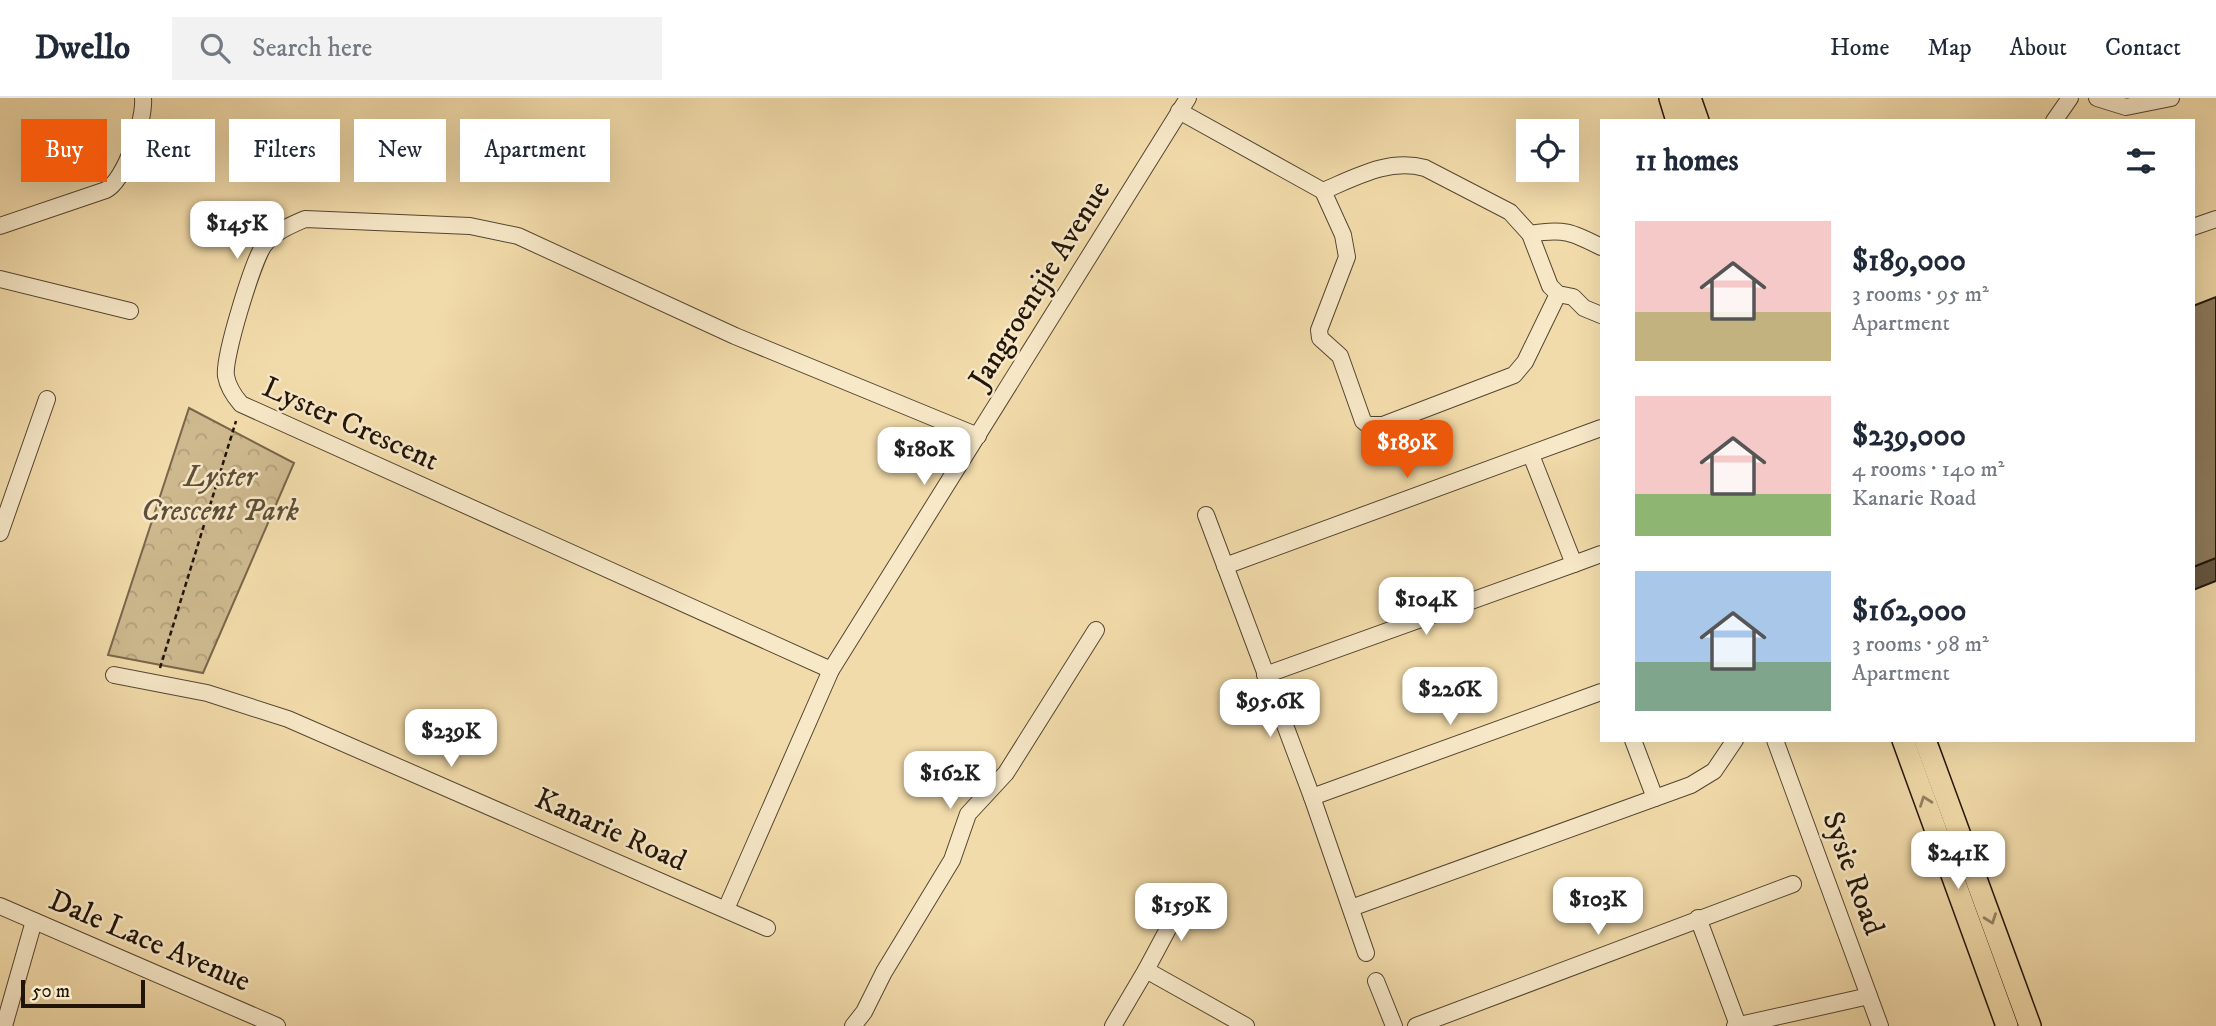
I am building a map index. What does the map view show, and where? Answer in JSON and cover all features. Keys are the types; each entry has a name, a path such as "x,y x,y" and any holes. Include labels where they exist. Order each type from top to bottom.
{"main road":[{"path":"1670,98 1676,119"},
{"path":"1690,98 1697,119"},
{"path":"1904,742 2007,1026"},
{"path":"1926,742 2030,1026"}],"street":[{"path":"0,226 106,190 118,183 142,113 143,98"},
{"path":"2055,119 2070,98"},
{"path":"2097,98 2126,107 2163,99"},
{"path":"1183,105 1323,191 1343,235 1347,257 1319,330 1320,338 1340,356 1363,421 1368,425 1383,425 1514,374 1525,362 1558,294"},
{"name":"Jangroentjie Avenue","path":"726,909 831,670 1183,105"},
{"path":"1323,191 1374,170 1410,164 1424,169 1510,212 1530,234 1544,276 1558,294 1573,297 1596,313"},
{"name":"Lyster Crescent","path":"831,670 241,404 228,384 225,363 258,257 273,236 305,219 470,226 518,236 735,336 978,436"},
{"path":"2195,226 2216,219"},
{"path":"1530,234 1553,230 1571,231 1600,246"},
{"path":"0,279 130,311"},
{"path":"2,526 47,399"},
{"path":"1225,566 1600,428"},
{"path":"1531,455 1574,564"},
{"path":"1206,515 1312,797 1366,953"},
{"path":"1265,675 1600,554"},
{"path":"853,1026 864,1012 884,972 952,860 968,814 1006,773 1096,630"},
{"name":"Kanarie Road","path":"114,675 241,702 288,719 767,928"},
{"path":"1312,797 1600,692"},
{"path":"1634,742 1655,798"},
{"path":"1351,908 1703,779 1714,771 1734,742"},
{"name":"Sysie Road","path":"1776,742 1880,1026"},
{"path":"1416,1026 1793,884"},
{"path":"1113,1026 1185,899"},
{"name":"Dale Lace Avenue","path":"0,906 277,1026"},
{"path":"1698,918 1737,1026 1869,996"},
{"path":"4,1026 34,921"},
{"path":"1146,970 1245,1026"},
{"path":"1376,981 1394,1026"}],"path":[{"path":"156,682 241,404"}],"green space":[{"name":"Lyster Crescent Park","path":"189,408 294,463 203,673 108,655"}],"building":[{"path":"2216,297 2216,558 2195,566 2195,305"}]}
